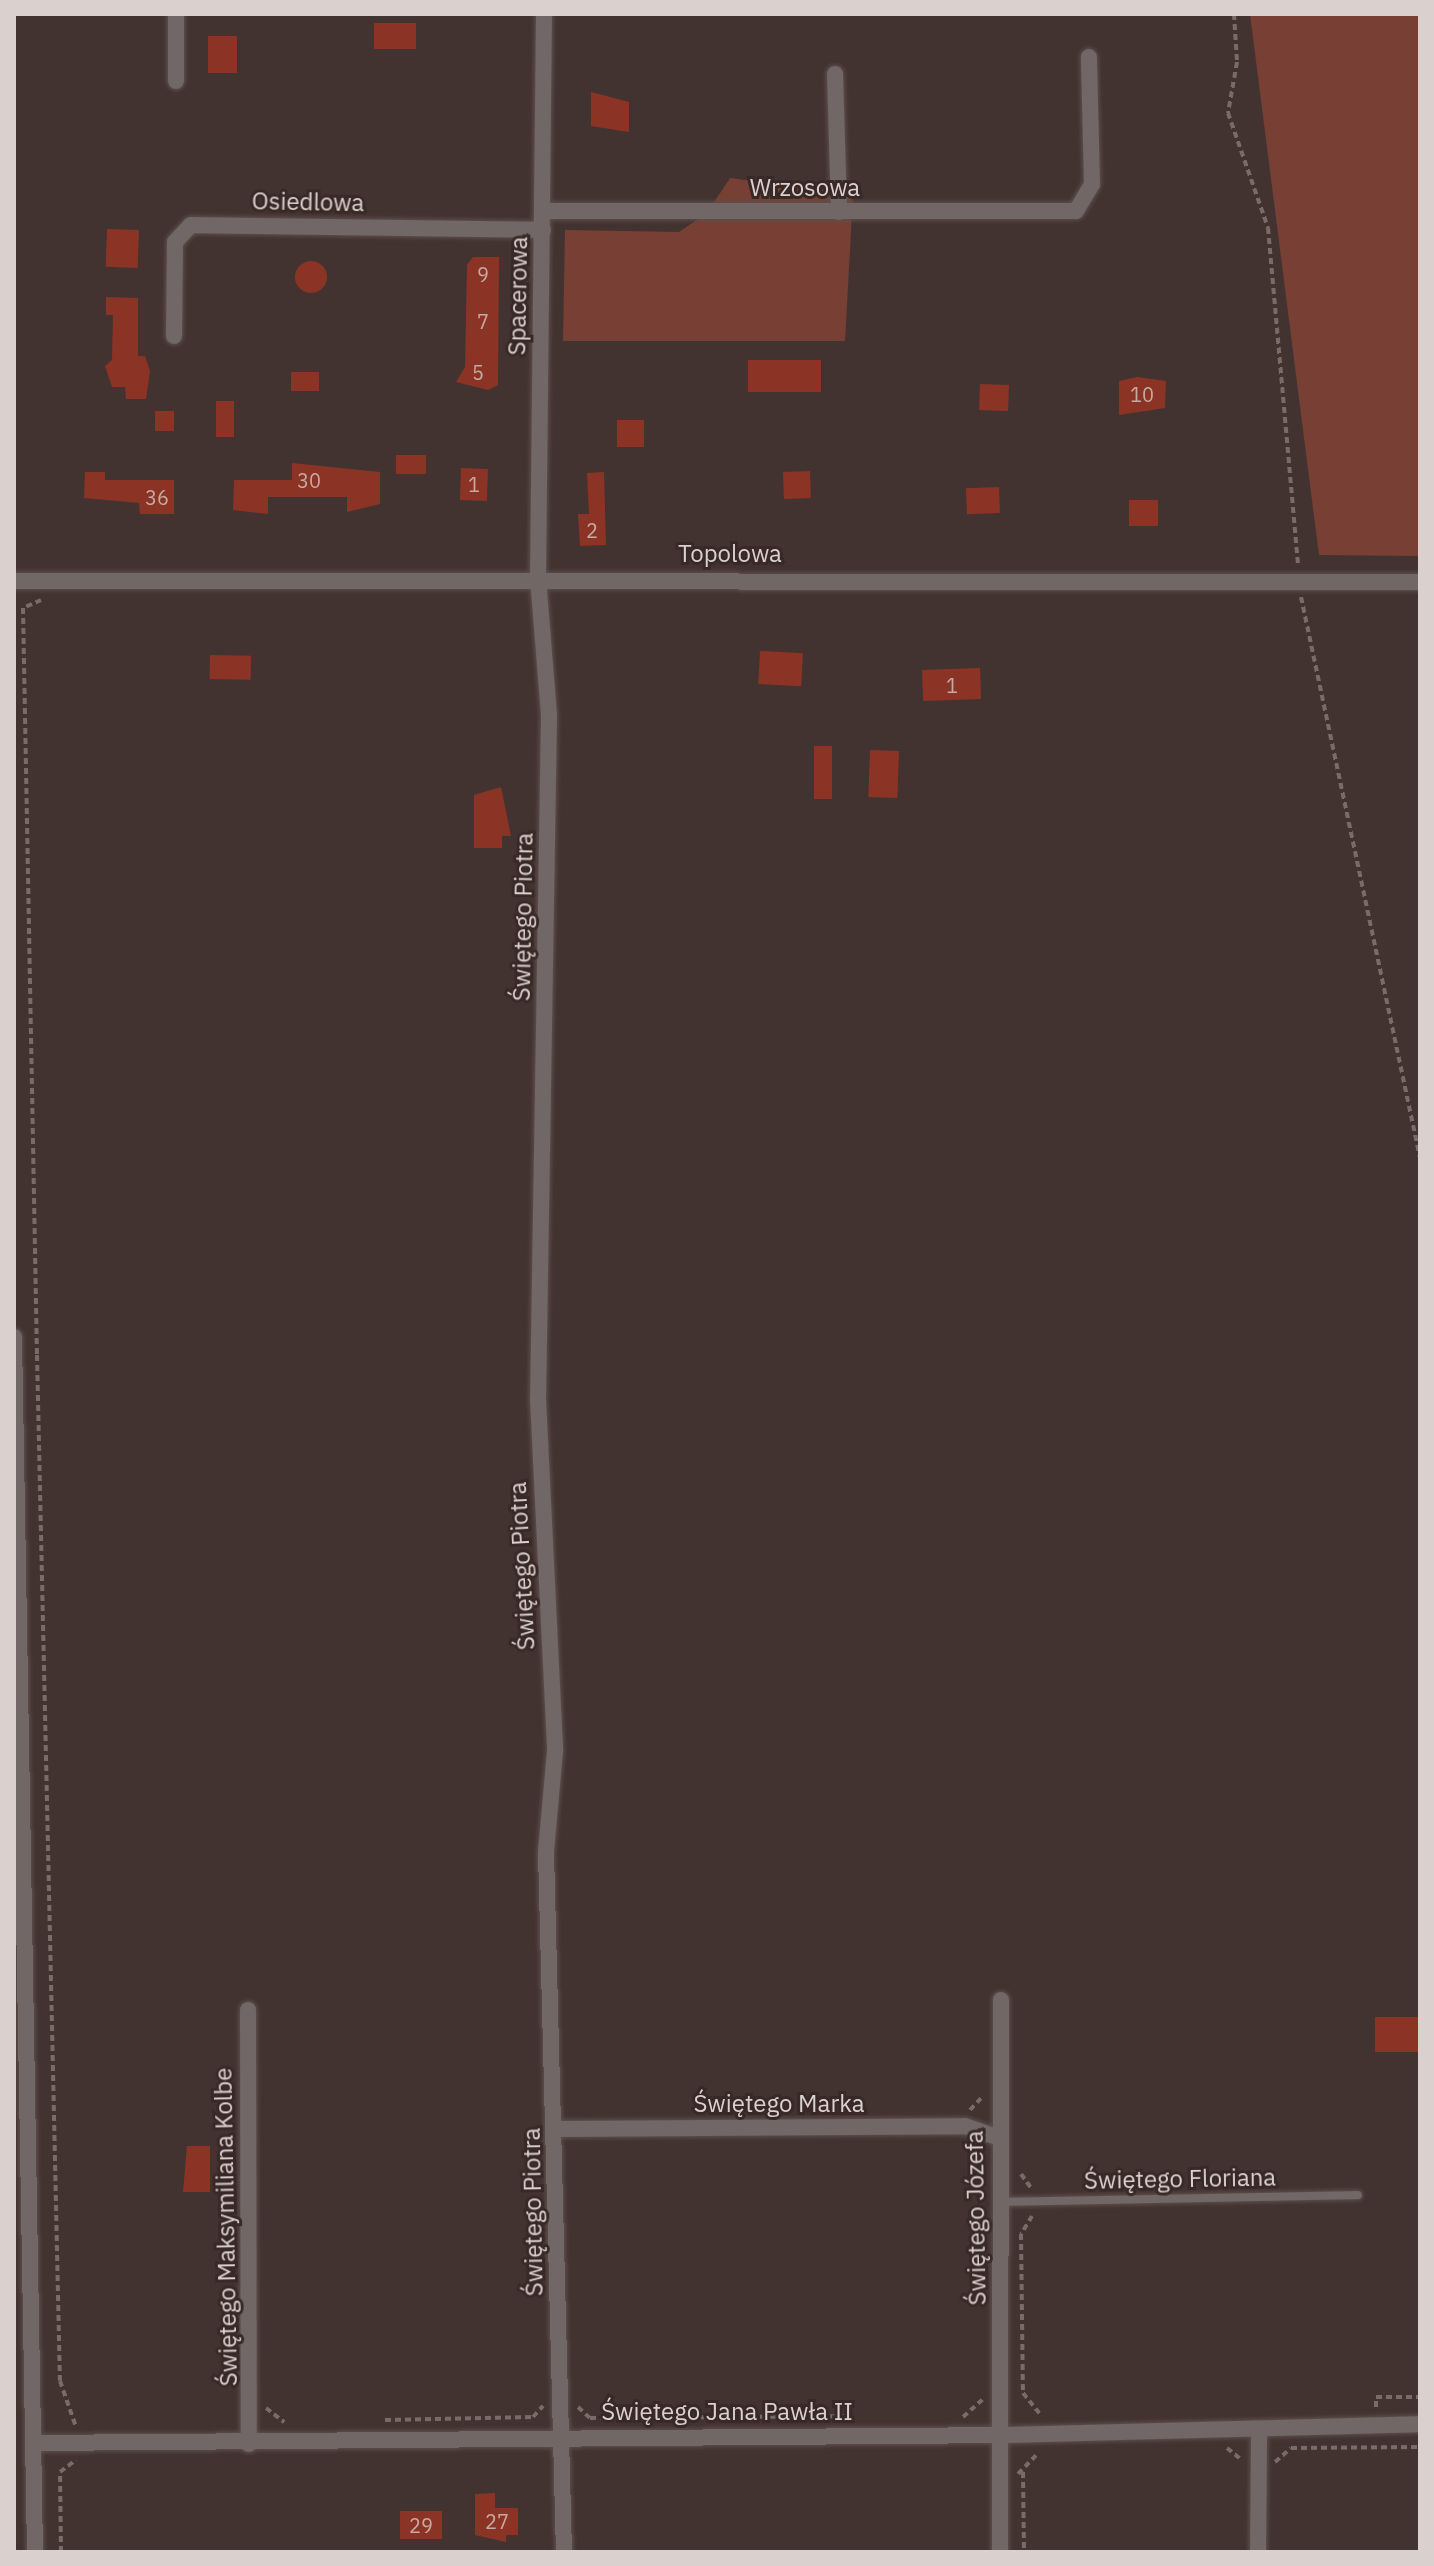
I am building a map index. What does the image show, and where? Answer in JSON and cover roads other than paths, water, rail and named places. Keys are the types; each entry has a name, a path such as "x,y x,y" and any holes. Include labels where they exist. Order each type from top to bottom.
{"street":[{"path":"176,14 176,81"},
{"name":"Spacerowa","path":"538,578 544,14"},
{"name":"Wrzosowa","path":"543,211 1067,213 1082,205 1092,184 1089,57"},
{"path":"835,74 839,212"},
{"name":"Osiedlowa","path":"174,336 175,242 191,225 543,230"},
{"name":"Topolowa","path":"14,581 538,578 1420,582"},
{"name":"Świętego Piotra","path":"538,578 549,716 538,1399 555,1751 546,1852 556,2129 559,2437 564,2552"},
{"path":"14,1337 35,2552"},
{"name":"Świętego Józefa","path":"1000,2552 1005,2435 999,2138 1001,2000"},
{"name":"Świętego Maksymiliana Kolbe","path":"248,2010 252,2400 249,2444"},
{"name":"Świętego Marka","path":"556,2129 967,2126 999,2138"},
{"name":"Świętego Jana Pawła II","path":"34,2443 249,2444 963,2425 1005,2435 1420,2424"},
{"path":"1258,2552 1259,2429"}],"lane":[{"name":"Świętego Floriana","path":"1002,2202 1358,2195"}]}
